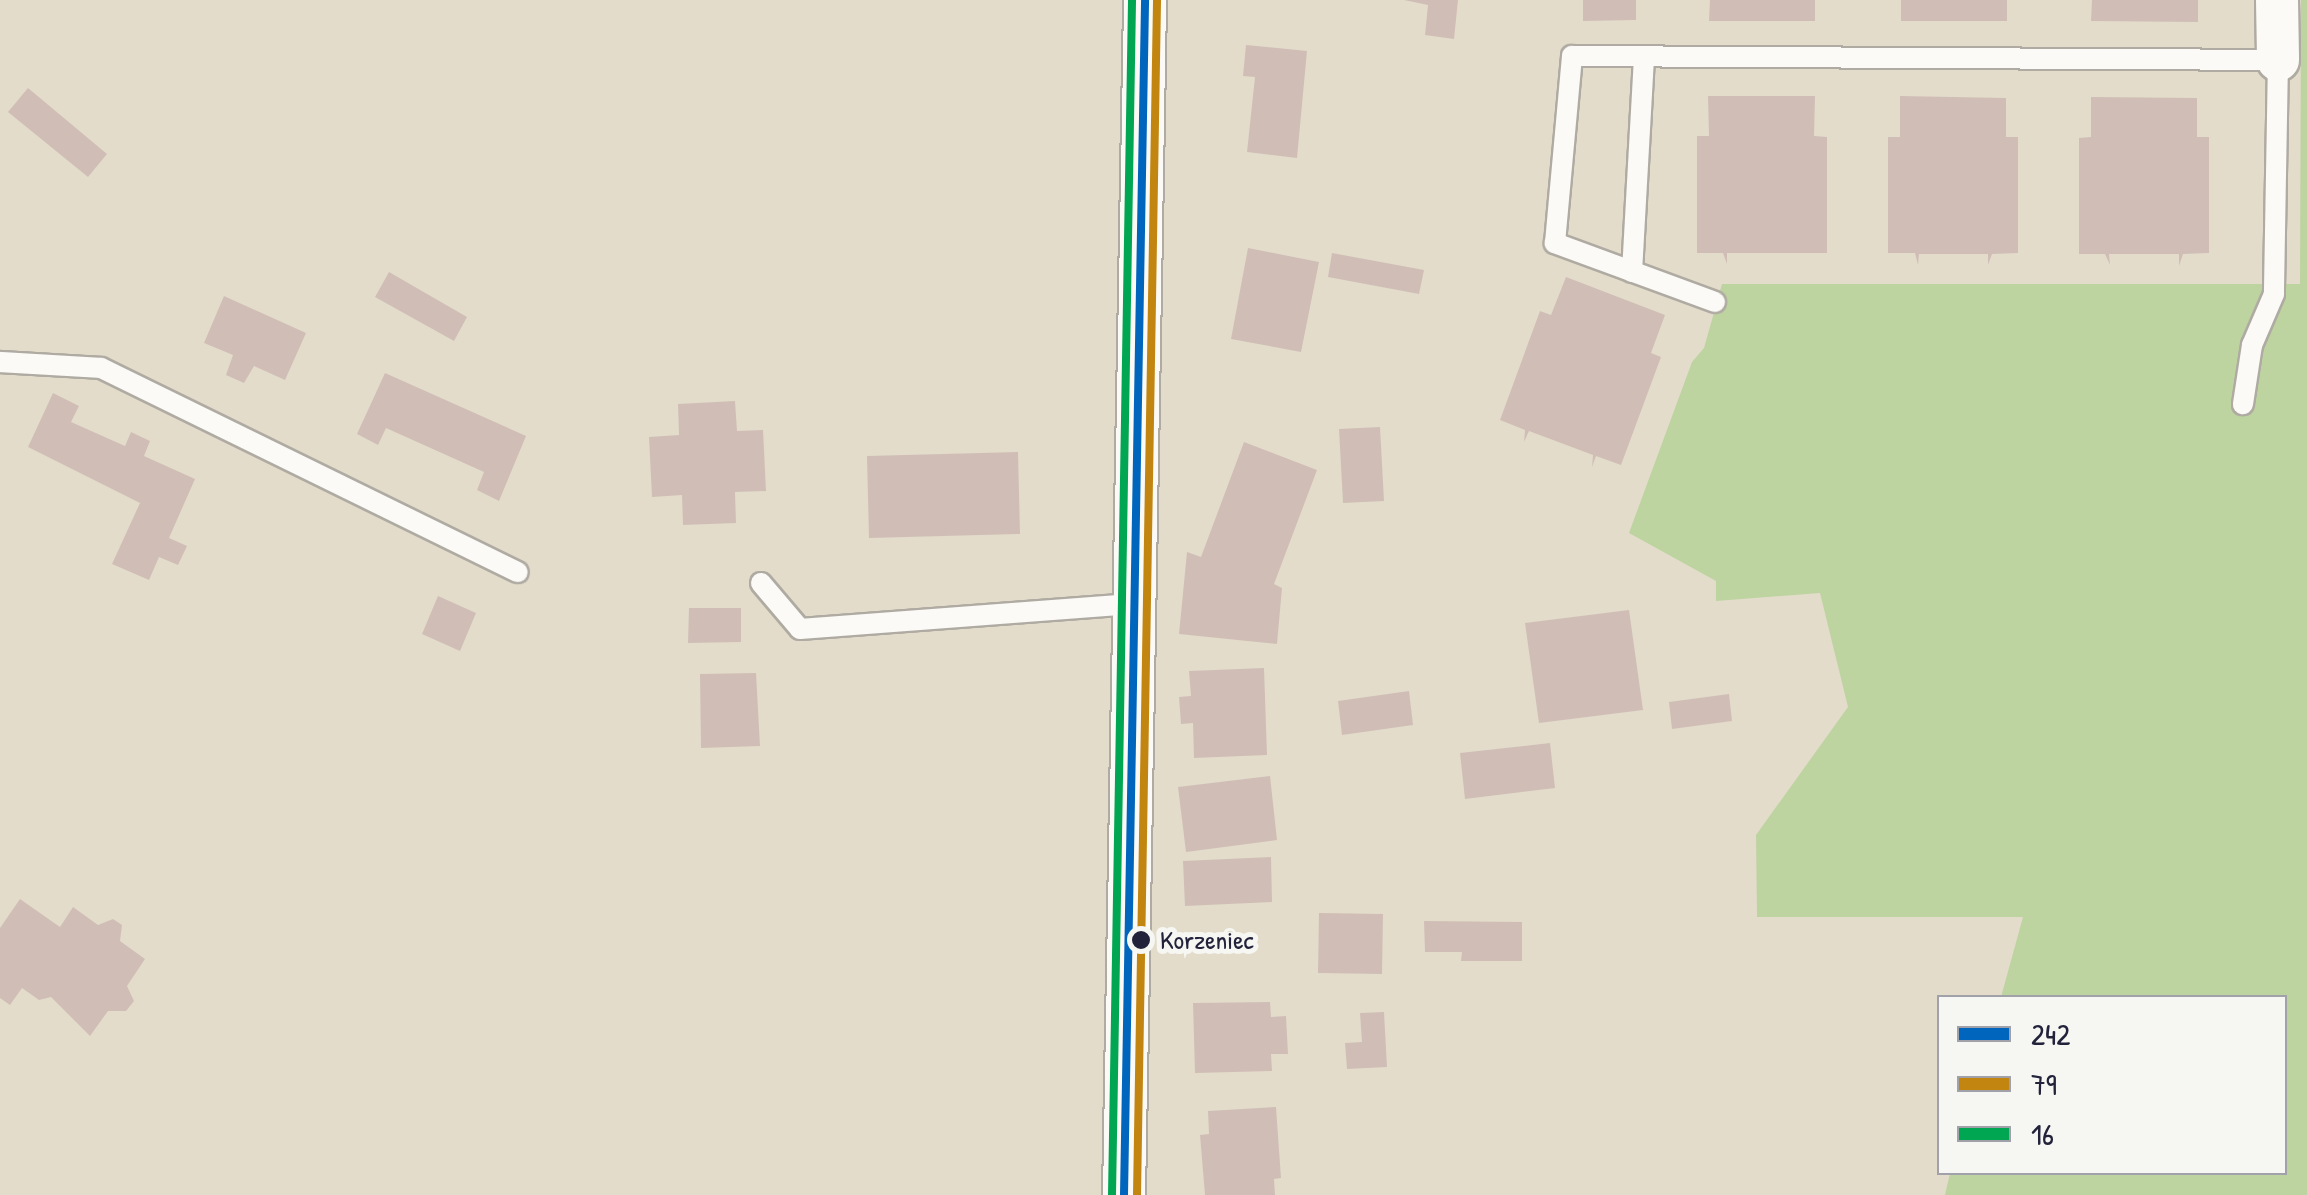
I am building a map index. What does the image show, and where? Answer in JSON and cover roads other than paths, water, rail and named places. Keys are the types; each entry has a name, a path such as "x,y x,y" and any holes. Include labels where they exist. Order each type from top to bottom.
{"street":[{"path":"1124,1195 1145,0"},
{"path":"2277,0 2278,60"}],"lane":[{"path":"1714,302 1555,243 1572,56 2278,60 2274,294 2252,345 2242,404"},
{"path":"1632,272 1644,56"},
{"path":"0,362 101,368 518,572"},
{"path":"761,583 800,629 1132,604"}],"place":[{"name":"Korzeniec","path":"1141,940"}]}
